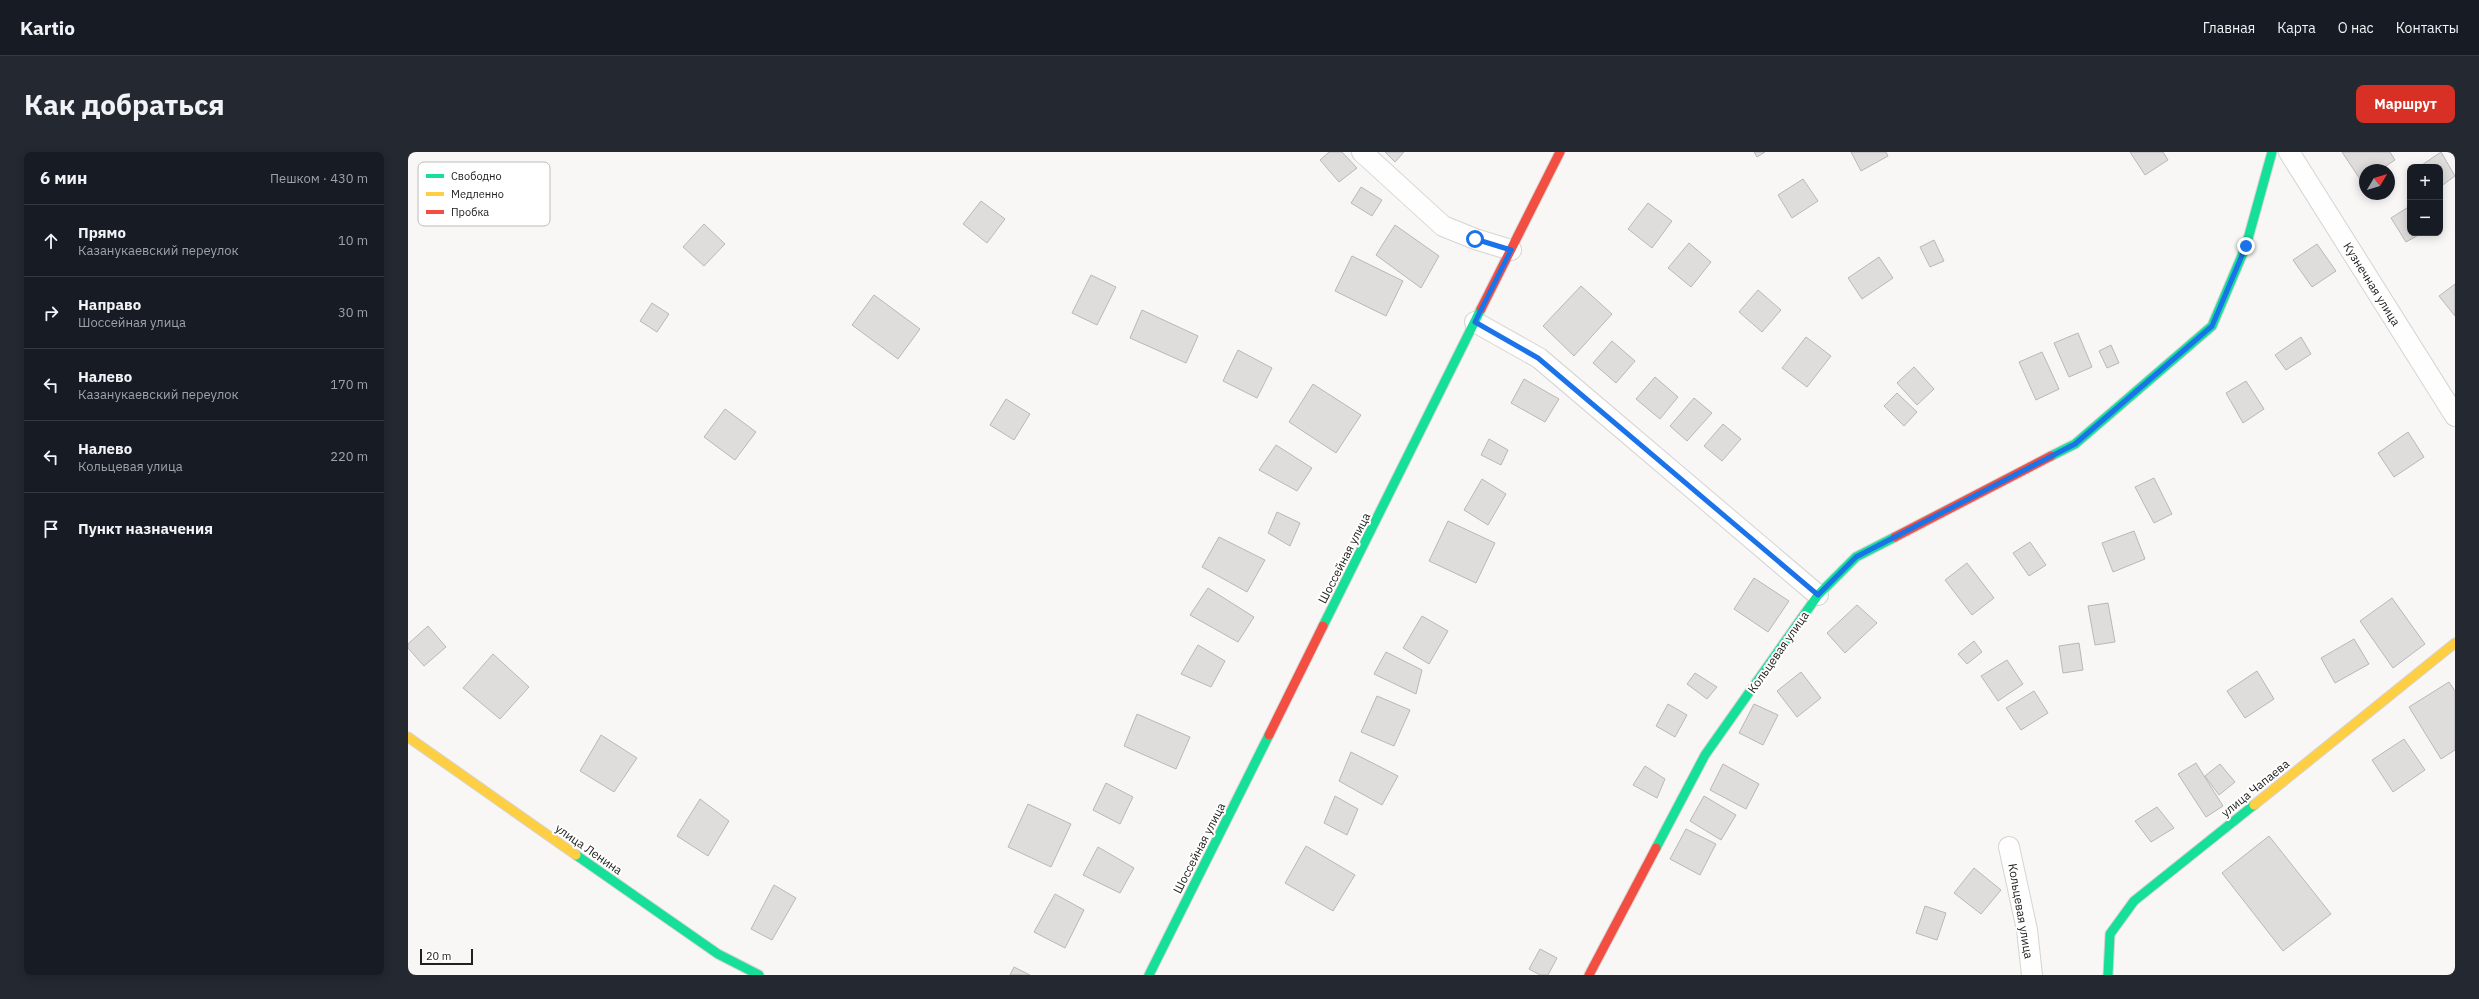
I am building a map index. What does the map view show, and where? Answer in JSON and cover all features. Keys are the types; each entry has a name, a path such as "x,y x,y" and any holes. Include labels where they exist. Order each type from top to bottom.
{"street":[{"path":"1362,152 1443,226 1475,239 1511,250"},
{"name":"Шоссейная улица","path":"1149,975 1560,152"},
{"name":"Кольцевая улица","path":"1589,975 1705,755 1818,595 1856,557 2075,444 2212,326 2246,246 2272,152"},
{"name":"Кузнечная улица","path":"2289,152 2455,416"},
{"path":"1475,322 1538,358 1818,595"},
{"name":"улица Чапаева","path":"2108,975 2110,934 2134,901 2455,643"},
{"name":"улица Ленина","path":"408,737 718,954 759,975"},
{"name":"Кольцевая улица","path":"2009,847 2026,930 2032,975"}],"building":[{"path":"1329,152 1342,152 1357,168 1339,182 1320,160"},
{"path":"1385,152 1404,152 1395,162"},
{"path":"1754,152 1765,152 1757,157"},
{"path":"1851,152 1886,152 1888,156 1861,171"},
{"path":"2130,152 2163,152 2168,160 2145,175"},
{"path":"2342,152 2390,152 2395,160 2389,164 2359,164 2359,178"},
{"path":"2441,152 2455,176 2443,185 2443,164 2423,164"},
{"path":"1803,179 1818,201 1792,218 1778,195"},
{"path":"1361,187 1382,200 1372,216 1351,203"},
{"path":"981,201 1005,219 987,243 963,224"},
{"path":"1648,203 1672,221 1652,248 1628,229"},
{"path":"2407,208 2407,236 2417,236 2406,242 2391,218"},
{"path":"704,224 725,244 704,266 683,247"},
{"path":"1395,225 1439,256 1421,288 1376,255"},
{"path":"1934,240 1944,261 1930,267 1920,247"},
{"path":"1689,243 1711,262 1691,287 1668,268"},
{"path":"2317,244 2336,271 2312,287 2293,260"},
{"path":"1352,256 1403,281 1386,316 1335,291"},
{"path":"1879,257 1893,278 1862,299 1848,278"},
{"path":"1091,275 1116,287 1097,325 1072,313"},
{"path":"2455,284 2455,316 2439,296"},
{"path":"1581,286 1612,314 1574,356 1543,326"},
{"path":"1758,290 1781,310 1762,332 1739,312"},
{"path":"874,295 920,329 898,359 852,325"},
{"path":"652,303 669,314 657,332 640,321"},
{"path":"1142,310 1198,336 1186,363 1130,338"},
{"path":"2078,333 2092,367 2069,377 2054,343"},
{"path":"1806,337 1831,356 1807,387 1782,368"},
{"path":"2301,337 2311,354 2286,370 2275,355"},
{"path":"1612,341 1635,361 1616,383 1593,363"},
{"path":"2111,345 2119,363 2107,368 2099,351"},
{"path":"1238,350 1272,368 1257,398 1223,381"},
{"path":"2042,352 2059,389 2036,400 2019,362"},
{"path":"1914,367 1934,389 1917,405 1897,383"},
{"path":"1655,377 1678,397 1660,419 1636,399"},
{"path":"1524,379 1559,399 1545,422 1511,403"},
{"path":"2246,381 2264,409 2243,423 2226,393"},
{"path":"1313,384 1361,415 1336,453 1289,422"},
{"path":"1897,393 1917,412 1904,426 1884,406"},
{"path":"1694,398 1712,413 1687,441 1670,426"},
{"path":"1006,399 1030,414 1014,440 990,425"},
{"path":"725,409 756,432 735,460 704,437"},
{"path":"1723,424 1741,439 1722,461 1704,446"},
{"path":"2408,432 2424,457 2394,477 2378,453"},
{"path":"1489,439 1508,450 1501,465 1481,455"},
{"path":"1276,445 1312,468 1297,491 1259,470"},
{"path":"2154,478 2172,514 2154,523 2135,487"},
{"path":"1482,479 1506,494 1488,525 1464,510"},
{"path":"1277,512 1300,523 1290,546 1268,533"},
{"path":"1448,521 1495,543 1476,583 1429,561"},
{"path":"2134,531 2145,559 2113,572 2102,543"},
{"path":"1219,537 1265,560 1247,592 1202,567"},
{"path":"2030,542 2046,565 2029,576 2013,553"},
{"path":"1967,563 1994,598 1972,615 1945,580"},
{"path":"1754,578 1789,601 1768,632 1734,609"},
{"path":"1208,588 1254,617 1238,642 1190,615"},
{"path":"2392,598 2425,644 2393,668 2360,621"},
{"path":"2108,603 2115,642 2095,645 2088,606"},
{"path":"1857,605 1877,623 1845,653 1827,633"},
{"path":"1422,616 1448,631 1429,664 1403,648"},
{"path":"428,626 446,647 424,666 408,648 408,644"},
{"path":"2354,639 2369,664 2335,683 2321,658"},
{"path":"1974,641 1982,652 1967,664 1958,654"},
{"path":"2079,643 2083,670 2063,673 2059,646"},
{"path":"1198,645 1225,661 1211,687 1181,674"},
{"path":"1386,652 1422,670 1416,694 1374,674"},
{"path":"493,654 529,687 500,719 463,688"},
{"path":"2007,660 2023,684 1998,701 1981,676"},
{"path":"2257,671 2274,699 2245,718 2227,691"},
{"path":"1801,672 1821,698 1797,717 1777,691"},
{"path":"1695,673 1717,687 1707,699 1687,684"},
{"path":"2449,682 2455,691 2455,750 2441,759 2409,707"},
{"path":"2034,691 2048,713 2021,730 2006,708"},
{"path":"1377,696 1410,710 1394,746 1361,732"},
{"path":"1668,704 1687,715 1675,737 1656,726"},
{"path":"1754,704 1778,715 1763,745 1739,733"},
{"path":"1137,714 1190,737 1176,769 1124,746"},
{"path":"601,735 637,758 614,792 580,771"},
{"path":"2404,739 2425,770 2393,792 2372,760"},
{"path":"1351,752 1398,776 1382,805 1339,781"},
{"path":"2196,763 2223,806 2206,817 2178,774"},
{"path":"1723,764 1759,784 1746,809 1710,790"},
{"path":"2220,764 2235,782 2219,795 2205,776"},
{"path":"1645,766 1665,779 1657,798 1633,785"},
{"path":"1106,783 1133,797 1120,824 1093,810"},
{"path":"1335,796 1358,809 1347,835 1324,823"},
{"path":"1704,796 1736,815 1721,840 1690,821"},
{"path":"700,799 729,821 708,856 677,836"},
{"path":"1028,804 1071,824 1051,867 1008,847"},
{"path":"2157,807 2174,828 2151,842 2135,821"},
{"path":"1686,829 1716,844 1700,875 1670,859"},
{"path":"2269,836 2331,914 2283,951 2222,873"},
{"path":"1306,846 1355,875 1333,911 1285,883"},
{"path":"1098,847 1134,868 1120,893 1083,875"},
{"path":"1974,868 2001,890 1981,914 1954,893"},
{"path":"774,885 796,898 772,940 751,929"},
{"path":"1055,894 1084,910 1065,948 1034,932"},
{"path":"1925,906 1946,913 1937,940 1916,933"},
{"path":"1540,949 1557,958 1548,975 1540,975 1529,969"},
{"path":"1014,967 1030,975 1010,975"}],"traffic: fast":[{"path":"2051,456 2075,444 2212,326 2246,246 2272,152"},
{"path":"1323,626 1481,309"},
{"path":"1656,848 1705,755 1818,595 1856,557 1895,537"},
{"path":"1149,975 1269,735"},
{"path":"2108,975 2110,934 2134,901 2254,805"},
{"path":"576,855 718,954 759,975"}],"traffic: slow":[{"path":"2254,805 2455,643"},
{"path":"408,737 576,855"}],"traffic: jam":[{"path":"1481,309 1560,152"},
{"path":"1895,537 2051,456"},
{"path":"1269,735 1323,626"},
{"path":"1589,975 1656,848"}],"route":[{"path":"1475,239 1511,250 1475,322 1538,358 1818,595 1856,557 2075,444 2212,326 2246,246"}]}
